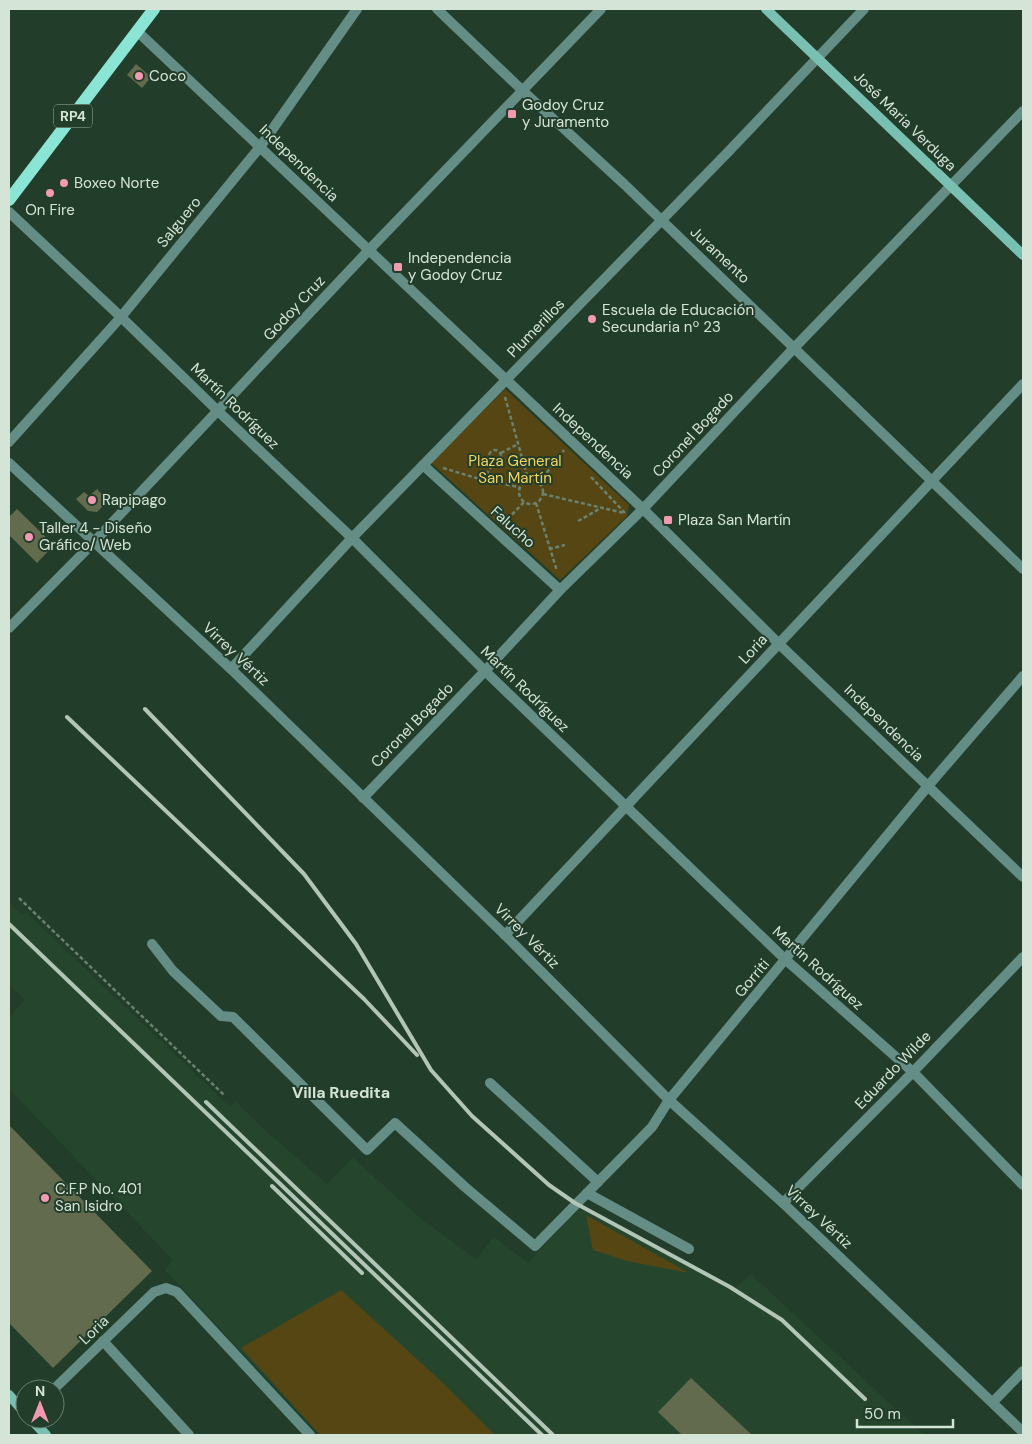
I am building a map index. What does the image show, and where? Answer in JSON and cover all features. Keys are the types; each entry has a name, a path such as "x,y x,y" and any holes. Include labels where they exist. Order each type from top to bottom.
{"main road":[{"name":"RP4","path":"9,200 154,9"}],"street":[{"name":"Salguero","path":"9,442 121,317 260,147 357,9"},
{"name":"Juramento","path":"437,9 795,347 1023,569"},
{"name":"Godoy Cruz","path":"9,628 94,542 368,251 601,9"},
{"name":"José Maria Verduga","path":"766,9 1023,255"},
{"name":"Plumerillos","path":"231,669 352,538 507,381 864,9"},
{"name":"Independencia","path":"137,31 643,509 779,644 1023,877"},
{"name":"Coronel Bogado","path":"363,798 560,590 643,509 795,347 1023,111"},
{"name":"Martín Rodríguez","path":"9,212 352,538 625,807 786,960 913,1072 1023,1185"},
{"name":"Loria","path":"505,935 1023,384"},
{"name":"Virrey Vértiz","path":"9,463 231,669 505,935 669,1100 783,1203 1023,1432"},
{"name":"Falucho","path":"423,465 560,590"},
{"name":"Gorriti","path":"152,944 173,971 222,1016 233,1017 366,1150 395,1123 465,1188 535,1246 652,1127 669,1100 928,786 1023,676"},
{"name":"Eduardo Wilde","path":"783,1203 913,1072 1023,957"},
{"path":"490,1082 598,1182"},
{"path":"587,1193 689,1249"},
{"name":"Loria","path":"64,1379 154,1292 166,1288 177,1292 310,1435"},
{"path":"103,1341 189,1435"},
{"path":"992,1402 1023,1371"}],"path":[{"path":"504,393 528,479"},
{"path":"501,453 518,444"},
{"path":"494,462 490,458 491,452 496,450 501,453"},
{"path":"539,483 564,450"},
{"path":"483,480 494,462 501,459 501,453"},
{"path":"437,466 483,480 519,487"},
{"path":"532,479 539,483 542,486 543,494 539,500 532,504 524,502 519,495 521,483 532,479"},
{"path":"543,494 625,513 632,519"},
{"path":"502,525 524,502"},
{"path":"536,503 558,575"},
{"path":"578,521 603,507"},
{"path":"550,549 565,545"},
{"path":"18,898 224,1095"}],"shaded area":[{"path":"9,902 22,915 26,912 230,1107 235,1101 267,1132 327,1184 353,1158 421,1219 476,1259 494,1237 528,1263 579,1208 736,1287 751,1274 924,1435 319,1435 165,1270 173,1260 9,1089 9,1017 25,1000 9,985"}],"green space":[{"name":"Plaza General San Martín","path":"505,389 629,505 627,516 560,580 431,463"},
{"path":"586,1215 689,1273 627,1261 593,1250"},
{"path":"341,1290 443,1383 495,1435 320,1435 241,1348"}],"building":[{"name":"Coco","path":"136,64 151,77 142,88 127,75"},
{"name":"Rapipago","path":"97,489 108,501 97,512 88,511 76,499 84,492 89,496"},
{"path":"17,509 54,545 37,563 9,535 9,517"},
{"name":"C.F.P No. 401 San Isidro","path":"9,1125 152,1271 53,1368 9,1323"},
{"path":"691,1378 752,1435 682,1435 658,1412"}],"railway":[{"path":"145,709 304,874 356,944 431,1070 472,1116 549,1185 575,1203 730,1287 782,1320 865,1399"},
{"path":"67,717 364,999 417,1055"},
{"path":"9,924 542,1435"},
{"path":"206,1102 553,1435"},
{"path":"272,1186 362,1273"}],"place":[{"name":"Coco","path":"139,76"},
{"name":"Godoy Cruz y Juramento","path":"512,114"},
{"name":"Boxeo Norte","path":"64,183"},
{"name":"On Fire","path":"50,193"},
{"name":"Independencia y Godoy Cruz","path":"398,267"},
{"name":"Escuela de Educación Secundaria nº 23","path":"592,319"},
{"name":"Rapipago","path":"92,500"},
{"name":"Plaza San Martín","path":"668,520"},
{"name":"Taller 4 - Diseño Gráfico/ Web","path":"29,537"},
{"name":"C.F.P No. 401 San Isidro","path":"45,1198"}],"district":[{"name":"Villa Ruedita","path":"341,1092"}]}
